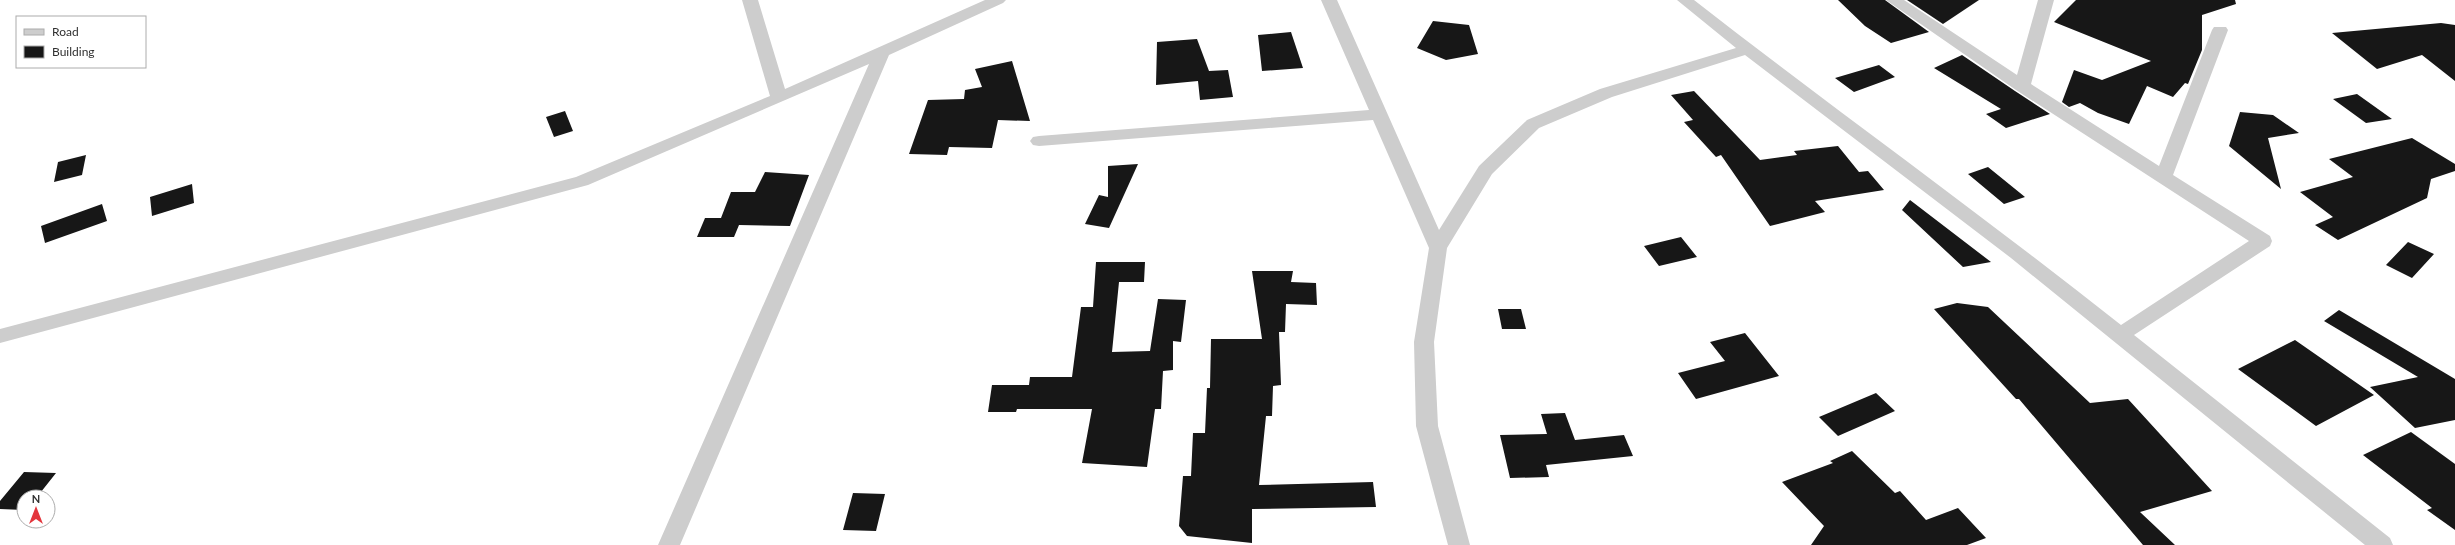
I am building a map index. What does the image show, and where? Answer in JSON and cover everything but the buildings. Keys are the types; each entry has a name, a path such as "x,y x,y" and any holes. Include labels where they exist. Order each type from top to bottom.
{"street":[{"path":"750,0 779,98"},
{"path":"0,336 582,181 779,98 883,50 998,0"},
{"path":"1330,0 1438,248"},
{"path":"1685,0 2018,253 2382,545"},
{"path":"1894,0 2022,86 2263,241 2120,335"},
{"path":"2022,86 2046,0"},
{"path":"2164,177 2220,30"},
{"path":"1459,545 1427,426 1424,342 1438,248 1485,170 1533,124 1606,93 1748,49"},
{"path":"669,545 883,50"},
{"path":"1039,141 1380,114"}]}
